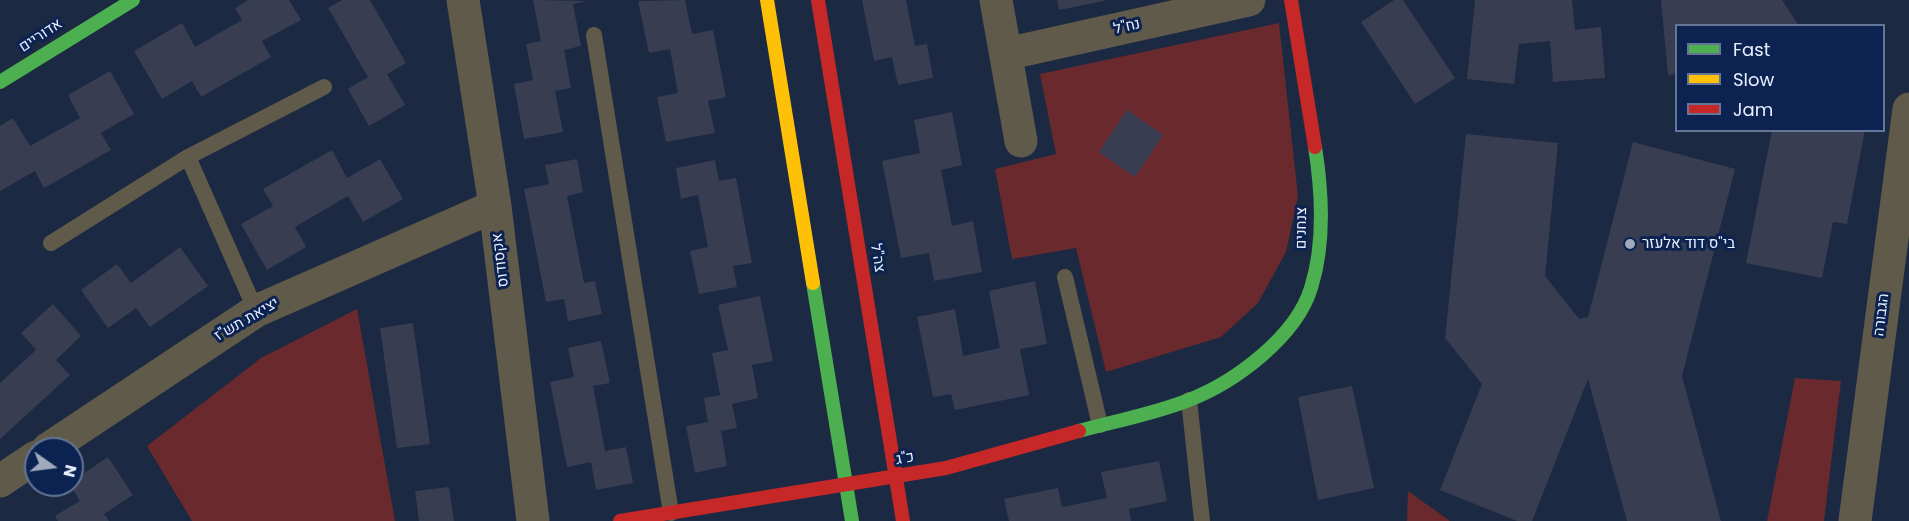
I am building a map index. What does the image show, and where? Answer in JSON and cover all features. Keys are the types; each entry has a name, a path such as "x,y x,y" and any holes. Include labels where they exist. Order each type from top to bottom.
{"street":[{"name":"אדוריים","path":"0,82 132,0"},
{"name":"אקסודוס","path":"463,0 495,206 533,521"},
{"path":"767,0 852,521"},
{"name":"צה\"ל","path":"818,0 903,521"},
{"path":"996,0 1021,141"},
{"name":"נח\"ל","path":"1006,54 1249,0"},
{"name":"צנחנים","path":"1189,400 1232,378 1268,350 1295,318 1311,289 1321,239 1317,158 1291,0"},
{"name":"הגבורה","path":"1855,521 1895,327 1909,109"},
{"name":"יציאת תש\"ז","path":"66,437 256,311 495,206"},
{"name":"כ\"ג","path":"620,521 896,478 946,468 1189,400"},
{"path":"0,481 24,465"}],"lane":[{"path":"594,35 671,513"},
{"path":"51,243 188,157 324,87"},
{"path":"188,157 256,311"},
{"path":"1065,277 1100,425"},
{"path":"1189,400 1202,521"}],"shaded area":[{"path":"1279,23 1298,196 1286,252 1258,303 1221,337 1106,372 1076,248 1012,259 995,169 1056,154 1040,74"},
{"path":"357,309 395,521 192,521 147,446 261,358"},
{"path":"1795,378 1841,381 1824,521 1767,521"},
{"path":"1408,491 1450,521 1407,521"}],"building":[{"path":"248,0 289,0 301,20 262,41 271,57 201,97 192,81 162,99 134,51 182,23 195,47 242,20 235,8"},
{"path":"342,0 370,0 406,63 387,74 405,105 369,126 348,89 368,77 328,8"},
{"path":"533,0 587,1 573,4 581,46 564,50 571,88 555,91 563,132 524,139 514,84 533,80 526,44 541,41"},
{"path":"685,0 692,34 713,30 726,97 708,101 715,133 666,142 657,97 678,93 670,49 649,53 638,1"},
{"path":"862,0 906,0 915,46 927,44 933,78 898,85 892,57 874,61"},
{"path":"1057,0 1104,0 1104,1 1059,10"},
{"path":"1394,0 1403,0 1455,78 1415,104 1361,22"},
{"path":"1475,0 1572,0 1575,30 1601,27 1605,78 1553,82 1550,41 1519,44 1514,84 1467,79"},
{"path":"1661,0 1782,0 1798,24 1675,24 1675,74 1668,75"},
{"path":"110,71 134,114 101,133 111,150 44,188 35,171 0,191 0,126 13,118 30,146 80,118 68,95"},
{"path":"1127,110 1163,135 1135,177 1099,152"},
{"path":"952,112 962,165 941,170 952,226 973,221 982,272 934,281 929,253 901,258 882,161 920,153 914,120"},
{"path":"1772,132 1865,132 1847,224 1833,222 1822,278 1746,263"},
{"path":"1466,134 1558,143 1545,276 1579,319 1588,317 1633,142 1735,169 1682,376 1721,521 1627,521 1588,379 1532,521 1517,521 1440,490 1482,384 1445,338"},
{"path":"332,150 347,178 380,159 403,199 363,222 348,196 295,227 306,247 267,270 241,224 273,206 263,189"},
{"path":"577,159 583,192 567,196 584,283 595,281 602,314 568,321 564,299 546,302 524,189 549,184 545,165"},
{"path":"715,160 719,181 736,178 752,263 733,266 737,287 699,294 690,251 708,247 698,195 681,199 676,168"},
{"path":"180,247 208,286 150,327 136,308 108,328 81,290 117,264 131,283"},
{"path":"1035,281 1047,344 1020,349 1029,395 955,410 951,394 933,397 917,317 955,309 963,356 1000,348 989,291"},
{"path":"760,296 773,361 752,365 758,398 732,404 737,428 721,431 727,466 695,473 686,426 708,422 704,398 720,395 712,353 728,350 718,305"},
{"path":"53,304 81,336 56,360 70,375 0,439 0,383 36,350 21,333"},
{"path":"413,323 430,444 397,448 380,328"},
{"path":"601,341 610,383 593,386 605,451 626,447 633,483 596,490 591,462 567,467 550,382 574,377 568,348"},
{"path":"1352,386 1374,488 1318,500 1298,397"},
{"path":"108,457 133,495 104,514 109,521 58,521 55,516 80,501 78,497 84,497 84,473"},
{"path":"1159,461 1167,501 1129,509 1131,521 1009,521 1004,499 1058,488 1062,507 1107,498 1101,472"},
{"path":"449,487 454,521 419,521 415,491"}],"traffic: fast":[{"path":"0,82 133,0"},
{"path":"1079,431 1162,409 1207,392 1244,370 1262,356 1292,324 1311,288 1319,254 1321,199 1315,147"},
{"path":"813,283 852,521"}],"traffic: slow":[{"path":"767,0 813,283"}],"traffic: jam":[{"path":"818,0 903,521"},
{"path":"1291,0 1315,147"},
{"path":"620,521 946,468 1079,431"}],"place":[{"name":"בי\"ס דוד אלעזר","path":"1630,244"}]}
